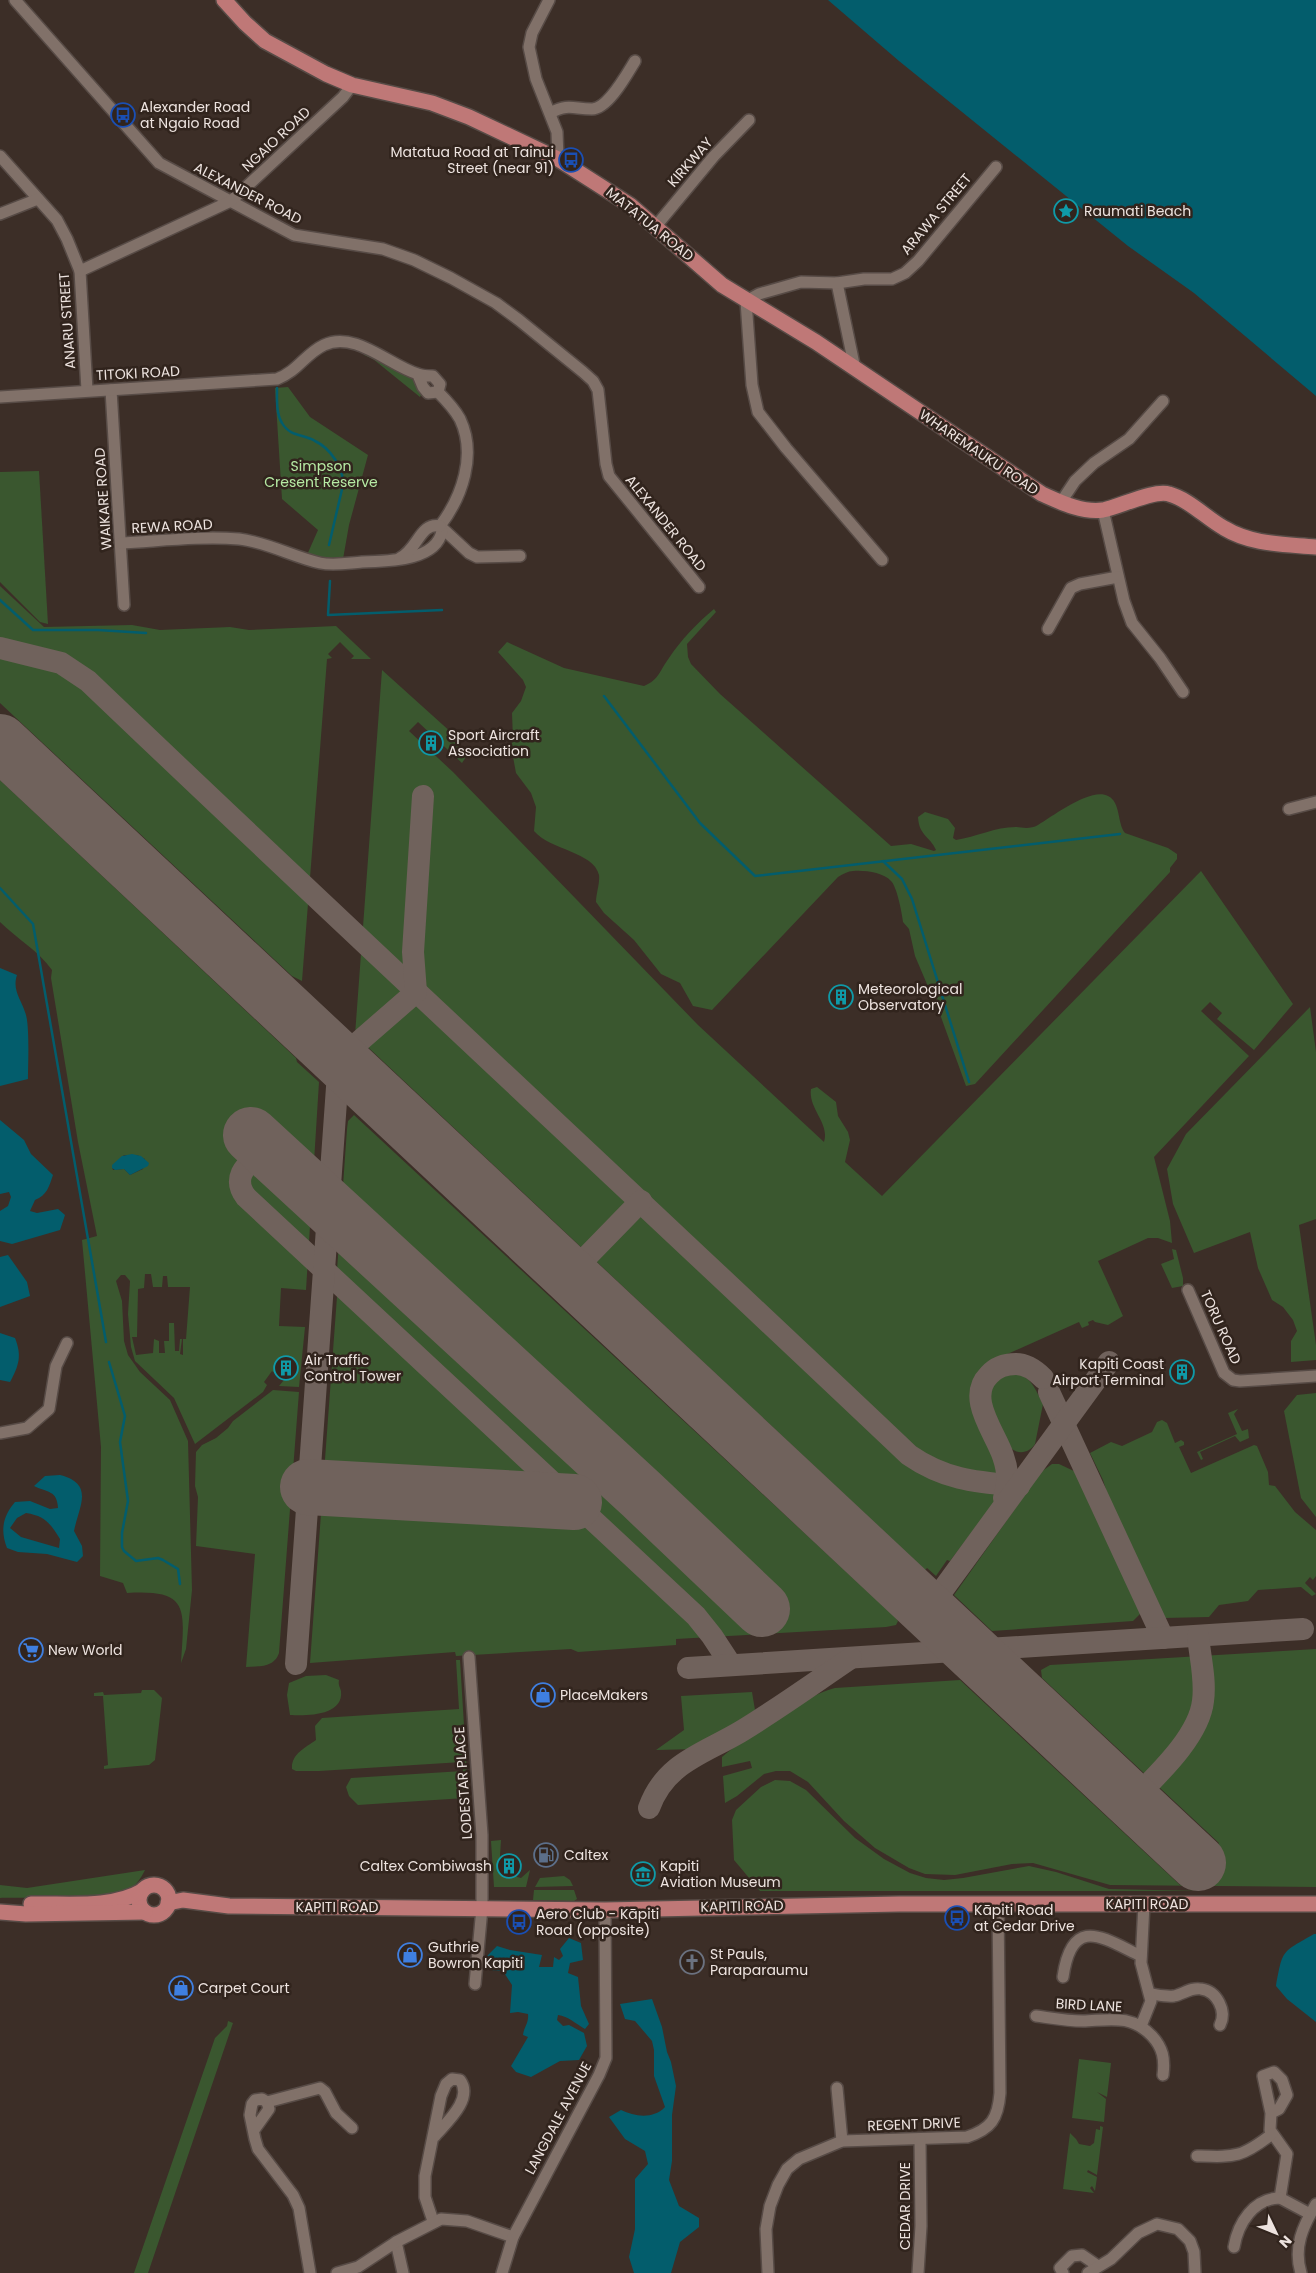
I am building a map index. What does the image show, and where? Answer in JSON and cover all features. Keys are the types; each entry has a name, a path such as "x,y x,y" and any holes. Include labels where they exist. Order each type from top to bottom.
{"main road":[{"name":"MATATUA ROAD","path":"224,0 265,41 286,54 352,85 432,104 469,117 558,159 608,189 656,226 722,285 746,301"},
{"name":"WHAREMAUKU ROAD","path":"746,301 855,369 1025,484 1061,502 1078,508 1103,510 1136,499 1168,493 1187,502 1223,528 1242,537 1262,542 1316,547"},
{"path":"151,1885 159,1886 166,1891 168,1903 164,1910 153,1914 145,1912 26,1914 3,1907 110,1903 124,1900 151,1885"},
{"path":"142,1891 139,1902 145,1912"},
{"name":"KAPITI ROAD","path":"168,1903 183,1900 229,1906 605,1910 782,1905 1316,1904"}],"street":[{"name":"ALEXANDER ROAD","path":"15,0 159,163 294,235 383,248 414,260 496,303 530,328 592,381 598,390 609,476 699,587"},
{"path":"549,0 532,33 529,47 536,79 557,132 558,159"},
{"path":"550,113 566,106 594,109 601,106 615,92 635,61"},
{"name":"NGAIO ROAD","path":"80,270 231,201 343,97 352,85"},
{"name":"KIRKWAY","path":"656,226 714,156 749,120"},
{"name":"ANARU STREET","path":"0,156 56,220 67,239 80,270 87,390"},
{"name":"ARAWA STREET","path":"746,301 758,294 801,282 837,284 864,279 892,279 905,273 918,262 996,167"},
{"path":"0,214 38,199"},
{"path":"837,284 855,369"},
{"path":"746,301 752,385 758,412 786,448 882,560"},
{"name":"TITOKI ROAD","path":"0,397 277,379 290,374 307,357 324,345 337,341 351,342 418,375 433,376 440,384 438,392 459,418 465,437 467,456 465,474 456,502 440,526"},
{"name":"WAIKARE ROAD","path":"111,390 124,605"},
{"path":"1061,502 1075,481 1094,463 1130,439 1162,401"},
{"path":"1103,510 1118,578 1132,623 1160,658 1183,692"},
{"path":"394,560 409,552 426,528 431,525 440,526 469,553 477,557 520,556"},
{"name":"REWA ROAD","path":"121,543 224,539 249,541 326,564 409,558 425,551 439,538 442,533 440,526"},
{"path":"1048,629 1072,588 1080,584 1118,578"},
{"path":"1289,809 1316,802"},
{"name":"TORU ROAD","path":"1188,1290 1227,1377 1240,1381 1316,1376"},
{"path":"0,1433 27,1428 49,1409 56,1366 67,1342"},
{"name":"LODESTAR PLACE","path":"469,1657 480,1802 482,1908 476,1984"},
{"name":"REGENT DRIVE","path":"768,2273 766,2229 770,2206 787,2169 799,2159 842,2141 967,2137 983,2132 992,2122 997,2112 1000,2093 998,1904"},
{"path":"1144,1904 1142,1969 1151,1994 1150,2007 1141,2026 1161,2048 1164,2063 1163,2076"},
{"name":"LANGDALE AVENUE","path":"502,2273 513,2236 606,2058 605,1910"},
{"path":"1063,1977 1068,1953 1077,1942 1088,1936 1110,1939 1141,1956"},
{"path":"1151,1994 1170,1996 1196,1989 1205,1990 1214,1997 1221,2007 1223,2018 1220,2025"},
{"name":"BIRD LANE","path":"1036,2016 1083,2021 1114,2019 1141,2026"},
{"path":"310,2273 299,2208 293,2195 258,2149 254,2130 269,2109 267,2102 320,2088 325,2092 336,2113 352,2128"},
{"path":"838,2088 842,2141"},
{"path":"1270,2113 1269,2125 1272,2134 1287,2154 1280,2198"},
{"path":"1197,2156 1234,2157 1243,2154 1272,2134"},
{"path":"433,2221 424,2187 434,2137"},
{"name":"CEDAR DRIVE","path":"918,2273 921,2226 920,2140"},
{"path":"1234,2247 1236,2234 1241,2222 1263,2201 1280,2198 1313,2209 1303,2227 1298,2250 1301,2273"},
{"path":"336,2273 358,2267 433,2221 450,2218 467,2220 513,2236"},
{"path":"1063,2273 1060,2268 1072,2256 1082,2255 1093,2270 1111,2259 1138,2233 1157,2224 1178,2229 1190,2241 1194,2252 1195,2273"},
{"path":"396,2242 404,2273"}],"green space":[{"path":"366,352 407,374 418,387 420,397 373,359 364,355"},
{"name":"Simpson Cresent Reserve","path":"288,387 310,417 368,455 349,525 343,559 336,561 307,555 318,530 282,499 275,388"},
{"path":"39,471 48,624 40,622 0,582 0,472"},
{"path":"0,586 44,627 132,625 160,630 230,627 249,630 336,626 371,659 351,659 354,656 340,642 328,654 332,658 327,659 302,981 292,976 0,703"},
{"path":"714,609 716,612 687,644 688,657 691,664 720,694 891,846 911,844 936,850 920,828 918,817 925,812 948,819 955,828 953,838 956,840 1008,827 1033,827 1082,799 1101,794 1108,796 1115,803 1125,833 1168,848 1177,854 1177,859 1170,868 1170,872 975,1084 966,1086 941,1017 915,956 909,929 903,922 895,889 888,878 868,871 851,871 838,877 712,1010 693,1006 680,983 661,974 634,940 604,913 596,902 599,875 595,867 580,856 550,843 534,831 536,807 531,793 516,773 511,746 513,740 512,713 521,701 526,687 523,680 498,652 507,642 564,668 644,686 656,678 684,638"},
{"path":"382,670 453,734 466,757 462,763 418,722 409,731 453,772 698,1025 824,1142 824,1129 813,1103 811,1089 817,1087 836,1102 838,1116 848,1132 850,1140 845,1162 882,1196 1201,871 1293,1004 1254,1050 1217,1019 1222,1013 1210,1002 1201,1011 1249,1056 1154,1157 1170,1221 1172,1243 1158,1238 1148,1238 1098,1261 1123,1316 1108,1325 1093,1320 1088,1322 1089,1325 1082,1328 1079,1322 992,1361 981,1370 973,1387 972,1400 973,1407 993,1454 996,1466 997,1490 994,1503 950,1561 947,1560 936,1576 927,1568 925,1570 355,1035"},
{"path":"0,780 296,1058 297,1062 319,1082 306,1290 281,1288 279,1326 305,1327 299,1387 279,1386 284,1380 280,1377 284,1372 288,1375 296,1365 292,1362 290,1364 281,1360 277,1367 282,1371 278,1376 272,1371 264,1382 267,1385 263,1392 195,1444 174,1398 135,1361 131,1347 128,1314 130,1281 125,1275 121,1275 116,1281 122,1301 124,1341 128,1355 140,1372 170,1400 188,1441 192,1590 186,1649 181,1663 182,1617 179,1607 173,1599 163,1595 148,1593 127,1593 123,1583 100,1576 101,1447 82,1240 97,1236 78,1142 51,978 52,970 40,956 0,922","holes":["124,1155 137,1155 145,1159 143,1169 130,1175 124,1169 113,1170 112,1167","145,1274 151,1274 153,1287 162,1287 163,1276 167,1276 168,1287 190,1287 186,1339 183,1339 183,1355 180,1354 182,1339 180,1339 179,1351 175,1351 174,1323 169,1323 169,1341 164,1341 165,1353 159,1353 159,1341 154,1339 153,1353 136,1355 132,1337 137,1337 138,1289 144,1288"]},
{"path":"1310,1007 1316,1052 1316,1219 1299,1225 1316,1345 1316,1360 1291,1362 1291,1341 1297,1331 1293,1320 1283,1307 1272,1300 1258,1268 1250,1232 1194,1253 1173,1204 1167,1169 1186,1134"},
{"path":"354,1115 895,1617 898,1621 896,1625 676,1639 676,1645 578,1652 571,1649 456,1656 455,1652 310,1663 338,1283 337,1270 347,1129 348,1121"},
{"path":"1172,1249 1176,1250 1183,1278 1183,1286 1172,1288 1161,1264 1174,1259"},
{"path":"1009,1372 1027,1378 1034,1386 1043,1404 1035,1444 1025,1452 1015,1451 1005,1442 989,1402 989,1387 993,1381"},
{"path":"273,1390 299,1392 279,1653 277,1658 270,1664 246,1667 255,1554 196,1546 198,1497 195,1486 196,1452 202,1445 216,1438 233,1421"},
{"path":"1316,1393 1316,1517 1301,1498 1284,1411 1297,1395"},
{"path":"1238,1409 1234,1414 1242,1431 1248,1429 1249,1438 1240,1442 1235,1436 1200,1452 1203,1459 1201,1460 1197,1452 1237,1434 1228,1413"},
{"path":"1162,1420 1167,1423 1175,1443 1181,1440 1184,1442 1184,1445 1179,1447 1191,1473 1254,1445 1257,1446 1268,1472 1269,1485 1275,1486 1295,1512 1316,1530 1316,1576 1313,1580 1310,1577 1305,1583 1316,1594 1312,1596 1301,1587 1258,1590 1248,1601 1219,1605 1209,1617 1164,1618 1112,1509 1103,1480 1090,1453 1111,1442 1122,1446 1152,1432 1157,1422"},
{"path":"1052,1464 1059,1464 1076,1472 1138,1601 1141,1613 1133,1621 992,1631 954,1595 1041,1472"},
{"path":"1316,1649 1316,1887 1110,1885 1033,1863 1012,1864 955,1875 925,1874 909,1868 875,1848 844,1821 808,1782 790,1771 776,1771 764,1774 737,1796 725,1803 723,1776 752,1768 750,1761 722,1767 722,1757 760,1728 808,1699 835,1688 960,1680 1180,1885 1219,1843 1042,1678 1041,1670 1050,1665"},
{"path":"456,1660 460,1660 468,1791 465,1798 358,1805 349,1796 346,1787 351,1778 463,1771 462,1762 319,1771 296,1771 292,1769 296,1755 316,1740 315,1726 322,1718 459,1709"},
{"path":"326,1675 339,1680 341,1691 337,1705 323,1713 290,1715 287,1695 289,1683 306,1676"},
{"path":"142,1690 154,1690 162,1698 155,1760 149,1765 104,1769 104,1766 108,1765 103,1696 94,1696 94,1693 103,1692 104,1695 141,1693"},
{"path":"752,1692 755,1710 697,1749 656,1750 684,1730 681,1696"},
{"path":"775,1780 790,1781 806,1790 855,1838 884,1859 910,1873 926,1878 944,1880 963,1878 1029,1866 1056,1872 1109,1889 1203,1891 760,1891 734,1860 732,1820 736,1810 761,1787"},
{"path":"501,1840 500,1856 510,1875 521,1878 530,1870 526,1887 494,1887 491,1841"},
{"path":"145,1870 133,1886 118,1894 86,1898 0,1898 0,1885 27,1888"},
{"path":"564,1876 570,1880 573,1886 535,1887 540,1878"},
{"path":"534,1890 574,1890 577,1899 574,1901 533,1900"},
{"path":"228,2021 233,2023 148,2273 134,2273 215,2038 227,2026"},
{"path":"1079,2059 1111,2063 1107,2097 1097,2092 1106,2099 1104,2122 1072,2118"},
{"path":"1100,2126 1103,2127 1097,2175 1088,2170 1087,2172 1097,2177 1095,2191 1092,2186 1090,2188 1094,2193 1063,2189 1070,2133 1079,2144 1090,2146 1094,2143 1096,2129 1100,2130"}],"water":[{"path":"828,0 1316,0 1316,396 1194,293 1128,246 899,61"},
{"path":"0,968 17,975 16,990 27,1017 28,1025 28,1079 0,1086"},
{"path":"0,1120 24,1140 31,1154 53,1175 47,1190 35,1200 30,1211 37,1213 58,1209 65,1215 60,1230 12,1244 0,1241 0,1211 8,1206 11,1197 9,1192 0,1194"},
{"path":"132,1154 141,1156 149,1163 148,1166 130,1175 124,1169 115,1170 112,1168 112,1165 122,1156"},
{"path":"8,1255 27,1282 30,1296 0,1307 0,1257"},
{"path":"0,1333 15,1338 18,1350 16,1370 10,1382 0,1380"},
{"path":"60,1475 71,1479 78,1484 81,1490 81,1505 74,1531 82,1546 83,1556 77,1562 47,1554 18,1552 7,1548 3,1529 5,1518 15,1502 30,1501 50,1509 58,1508 54,1495 34,1486 45,1476","holes":["26,1513 38,1516 46,1521 60,1539 59,1548 21,1537 10,1528 17,1518"]},
{"path":"1316,1934 1316,2022 1287,1999 1276,1986 1280,1965 1285,1953"},
{"path":"569,1938 581,1943 583,1960 570,1963 568,1973 578,1977 581,2006 589,2024 585,2029 562,2016 558,2015 557,2020 563,2026 569,2025 584,2033 587,2046 579,2060 560,2061 531,2077 516,2072 511,2066 528,2037 523,2035 528,2014 510,2013 512,1985 503,1971 491,1970 487,1956 497,1946 542,1955 539,1967 553,1967 554,1957 559,1960 563,1956 560,1949"},
{"path":"652,1999 662,2027 676,2086 672,2115 672,2161 669,2180 679,2206 699,2218 699,2227 680,2242 671,2273 634,2273 629,2257 635,2229 635,2179 648,2164 645,2151 625,2139 609,2117 621,2110 632,2114 650,2115 661,2111 665,2107 654,2076 652,2041 635,2021 625,2019 620,2004"}],"waterway":[{"path":"277,388 277,406 285,428 321,444 339,465 343,485 329,545"},
{"path":"330,581 328,615 442,610"},
{"path":"0,600 33,630 98,630 146,633"},
{"path":"604,696 700,823 755,876 1120,834"},
{"path":"883,861 902,879 912,899 969,1082"},
{"path":"0,888 33,924 106,1342"},
{"path":"109,1362 125,1416 120,1442 128,1501 122,1533 122,1547 136,1561 158,1558 178,1569 180,1584"}],"taxiway":[{"path":"0,648 61,663 88,681 909,1455 948,1475 975,1481 1019,1486"},
{"path":"296,1664 339,1059 416,992 413,952 423,796"},
{"path":"264,1148 243,1170 240,1183 246,1197 696,1616 731,1665"},
{"path":"569,1275 641,1201"},
{"path":"928,1610 1109,1362"},
{"path":"1004,1498 1007,1482 1006,1466 984,1415 980,1394 983,1384 995,1370 1001,1366 1012,1364 1028,1367 1043,1378"},
{"path":"1049,1392 1163,1638"},
{"path":"688,1668 1303,1629"},
{"path":"1132,1801 1175,1755 1194,1728 1200,1715 1204,1685 1198,1636"},
{"path":"649,1808 665,1780 687,1761 740,1732 851,1658"}],"runway":[{"path":"0,742 1198,1863"},
{"path":"251,1135 642,1495 762,1609"},
{"path":"308,1487 574,1502"}],"place":[{"name":"Alexander Road at Ngaio Road","path":"123,115"},
{"name":"Matatua Road at Tainui Street (near 91)","path":"571,160"},
{"name":"Raumati Beach","path":"1066,211"},
{"name":"Sport Aircraft Association","path":"431,743"},
{"name":"Meteorological Observatory","path":"841,997"},
{"name":"Air Traffic Control Tower","path":"286,1368"},
{"name":"Kapiti Coast Airport Terminal","path":"1182,1372"},
{"name":"New World","path":"31,1650"},
{"name":"PlaceMakers","path":"543,1695"},
{"name":"Caltex","path":"546,1855"},
{"name":"Caltex Combiwash","path":"509,1866"},
{"name":"Kapiti Aviation Museum","path":"643,1874"},
{"name":"Kāpiti Road at Cedar Drive","path":"957,1918"},
{"name":"Aero Club - Kāpiti Road (opposite)","path":"519,1922"},
{"name":"Guthrie Bowron Kapiti","path":"410,1955"},
{"name":"St Pauls, Paraparaumu","path":"692,1962"},
{"name":"Carpet Court","path":"181,1988"}]}
